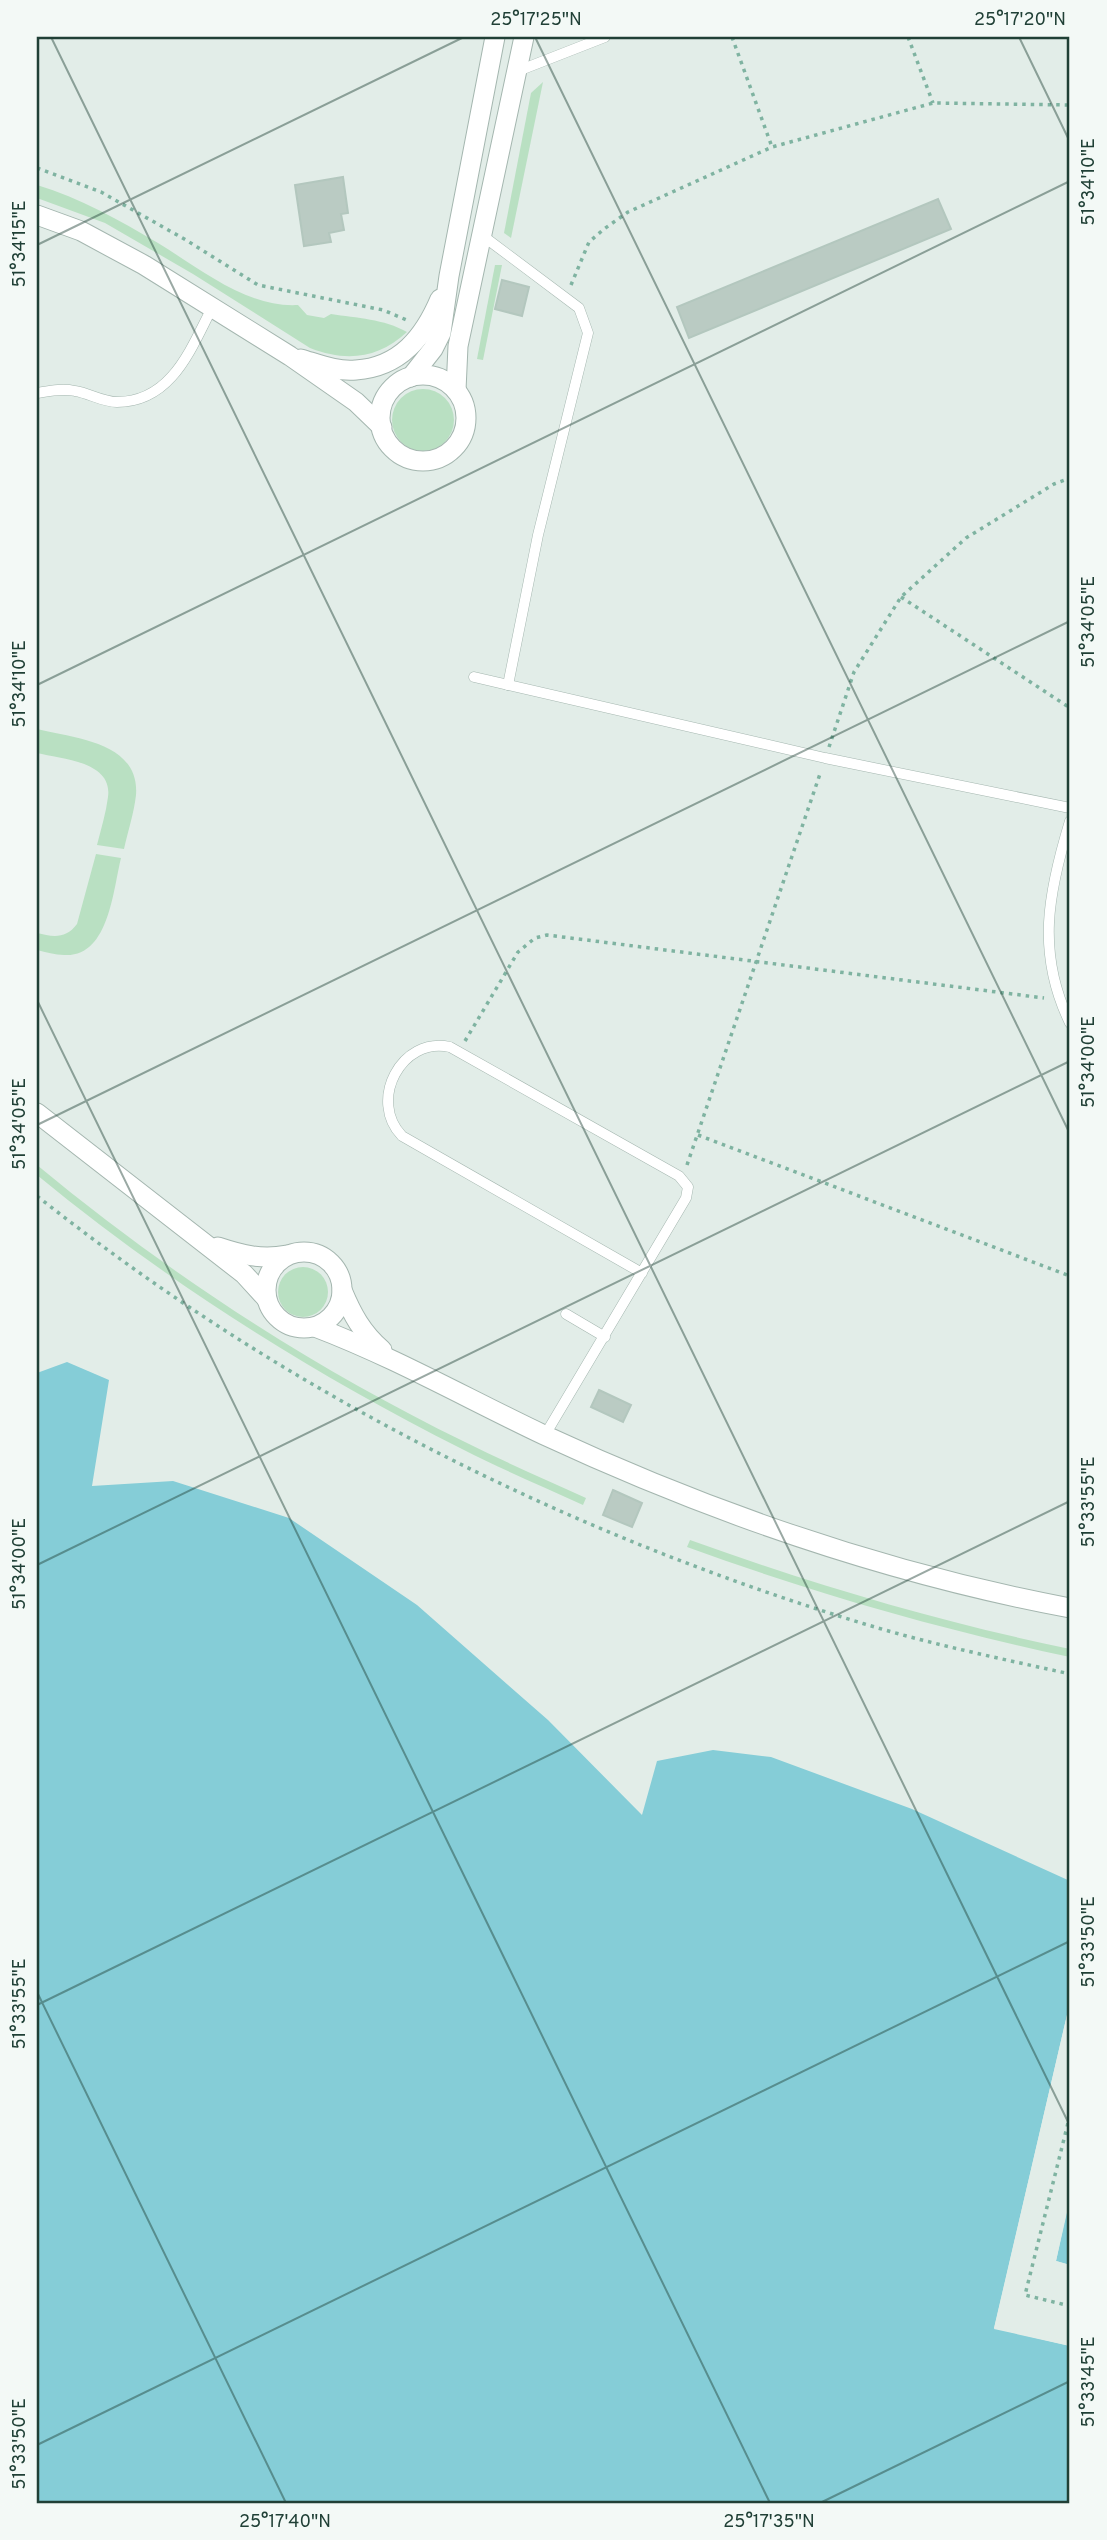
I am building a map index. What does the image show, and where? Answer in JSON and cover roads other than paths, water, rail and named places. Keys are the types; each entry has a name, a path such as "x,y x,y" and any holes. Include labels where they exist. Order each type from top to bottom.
{"street":[{"path":"411,377 438,341 444,321 449,276 495,37"},
{"path":"456,390 458,346 524,37"},
{"path":"37,215 81,231 144,265 290,356 356,402 382,427"},
{"path":"290,356 330,368 355,370 380,365 400,355 424,333 449,276"},
{"path":"423,375 435,377 456,390 463,401 466,414 461,439 453,450 429,461 404,456 393,449 386,438 380,415 387,396 401,381 423,375"},
{"path":"37,1113 244,1274 266,1298"},
{"path":"201,1241 240,1255 267,1259 300,1252 313,1253 324,1258 334,1266 340,1277 342,1290 354,1318 369,1339 390,1358"},
{"path":"288,1255 277,1262 269,1272 265,1285 266,1298 279,1320 302,1329 326,1322 335,1313 342,1290"},
{"path":"315,1327 390,1358 545,1435 691,1498 811,1542 1007,1596 1070,1608"}],"lane":[{"path":"517,71 605,37"},
{"path":"483,236 579,308 589,333 538,534 508,685"},
{"path":"37,393 76,391 117,402 142,397 158,390 173,377 212,307"},
{"path":"474,677 825,758 1070,808"},
{"path":"1070,821 1051,895 1048,921 1051,970 1070,1023"},
{"path":"545,1435 605,1337 686,1198 688,1186 679,1176 458,1052 443,1046 428,1048 402,1063 394,1073 387,1098 395,1129 412,1143 642,1273"},
{"path":"566,1314 605,1337"}],"water":[{"path":"67,1362 109,1380 92,1486 173,1481 289,1518 417,1605 548,1720 642,1815 657,1761 713,1750 771,1757 912,1809 1070,1881 1070,2002 994,2328 1070,2346 1070,2503 37,2503 37,1373"},
{"path":"1070,2199 1070,2265 1056,2261"}]}
